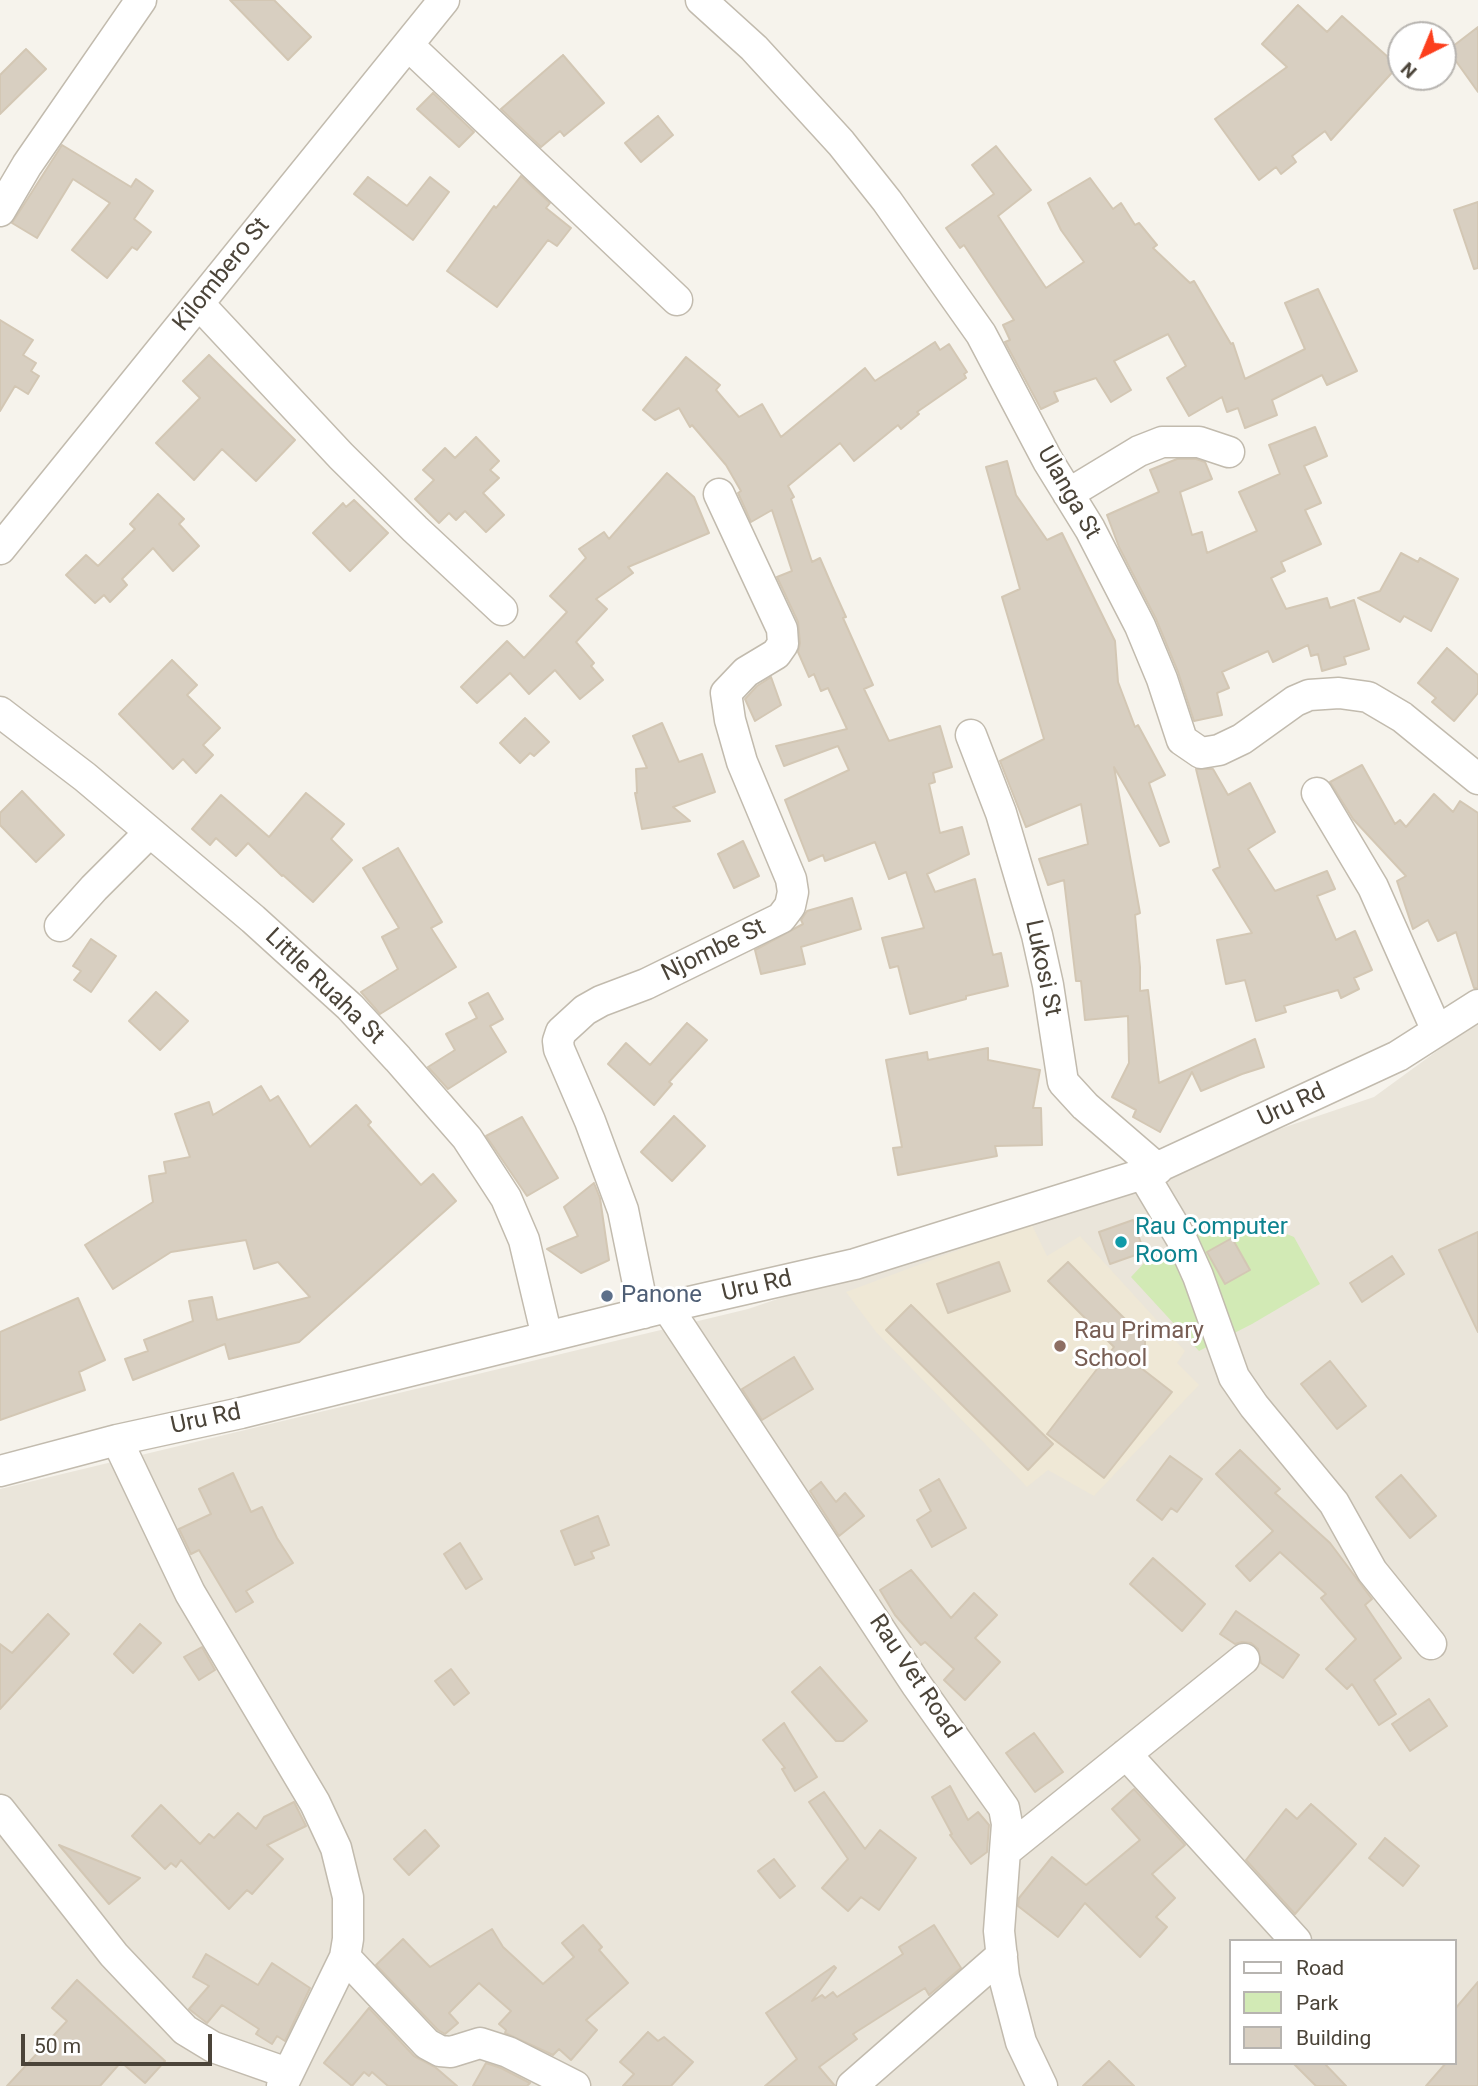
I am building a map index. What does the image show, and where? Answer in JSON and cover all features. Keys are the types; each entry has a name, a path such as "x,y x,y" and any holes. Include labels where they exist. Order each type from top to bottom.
{"street":[{"path":"0,211 27,165 141,0"},
{"name":"Kilombero St","path":"0,549 444,0"},
{"name":"Ulanga St","path":"701,0 754,48 841,143 887,201 981,334 1068,494 1090,529 1148,643 1163,678 1182,740 1201,753 1229,747 1286,707 1309,695 1339,693 1368,697 1402,717 1478,779"},
{"path":"408,45 677,300"},
{"path":"199,304 341,456 502,611"},
{"path":"1068,494 1139,451 1162,442 1199,442 1229,452"},
{"name":"Njombe St","path":"656,1310 623,1210 558,1041 561,1032 579,1015 601,1001 646,984 781,918 790,906 793,892 791,879 742,762 730,720 726,693 746,672 776,654 783,645 782,629 719,494"},
{"name":"Little Ruaha St","path":"0,712 85,777 253,919 349,1007 467,1138 506,1198 524,1240 547,1337"},
{"name":"Lukosi St","path":"971,735 1001,813 1037,935 1048,985 1063,1082 1150,1172 1198,1276 1234,1377 1254,1406 1334,1503 1372,1570 1432,1644"},
{"path":"1317,793 1373,887 1437,1031"},
{"path":"60,926 149,833"},
{"name":"Uru Rd","path":"0,1471 117,1440 241,1413 656,1310 855,1264 1150,1172 1398,1056 1478,1005"},
{"name":"Rau Vet Road","path":"656,1310 1004,1808 1007,1824 1006,1851 999,1931 1004,1977 1021,2042 1042,2086"},
{"path":"0,1810 114,1955 185,2030 285,2080 345,1957 348,1897 336,1848 315,1803 190,1593 117,1440"},
{"path":"1006,1851 1244,1659"},
{"path":"1126,1754 1294,1939"},
{"path":"852,2086 1002,1955"},
{"path":"345,1957 427,2044 440,2051 451,2052 480,2043 508,2052 575,2086"}],"shaded area":[{"path":"1478,1021 1478,2086 0,2086 0,1489 748,1309 1374,1097"},
{"name":"Rau Primary School","path":"1031,1223 1047,1256 1080,1236 1185,1351 1177,1363 1199,1385 1094,1496 1048,1470 1027,1487 876,1332 846,1292"}],"green space":[{"path":"1250,1219 1294,1237 1320,1284 1199,1351 1131,1277 1145,1262 1184,1243 1194,1233"}],"building":[{"path":"230,0 274,0 311,37 288,60"},
{"path":"1298,5 1327,32 1342,16 1387,56 1387,78 1331,140 1325,131 1292,156 1296,162 1281,174 1276,167 1259,180 1215,119 1287,67 1262,44"},
{"path":"1478,27 1478,92 1457,63 1457,43"},
{"path":"26,49 46,69 0,114 0,75"},
{"path":"563,55 604,103 564,136 560,131 541,147 501,109"},
{"path":"433,93 474,132 459,147 417,109"},
{"path":"658,116 673,135 641,162 625,143"},
{"path":"62,145 131,187 136,179 153,191 134,219 151,232 137,250 132,247 107,278 72,250 110,203 73,179 37,238 12,223"},
{"path":"996,146 1031,190 998,216 1046,288 1084,262 1061,230 1048,203 1090,178 1113,209 1121,203 1135,225 1139,223 1157,245 1153,248 1190,283 1194,281 1231,344 1233,343 1245,379 1305,349 1285,303 1318,289 1357,371 1327,385 1322,375 1272,400 1277,415 1245,428 1238,408 1227,412 1222,397 1189,416 1167,378 1186,366 1168,334 1114,361 1131,390 1111,402 1096,378 1054,392 1058,401 1041,409 1005,342 1010,340 1003,325 1014,320 964,245 960,248 946,228 994,194 972,165"},
{"path":"521,176 550,203 546,208 571,228 557,246 548,240 497,307 447,271 494,206 496,208"},
{"path":"368,177 407,206 430,177 449,192 413,240 354,194"},
{"path":"1478,202 1478,268 1474,269 1454,210"},
{"path":"0,320 33,340 23,355 36,363 31,371 39,376 28,394 15,386 0,411"},
{"path":"935,342 940,350 949,344 967,372 964,374 966,378 917,412 919,414 901,429 898,425 854,461 840,443 788,486 794,497 791,499 812,562 820,558 873,685 864,689 889,741 940,726 952,767 933,773 935,782 929,784 940,833 962,827 969,854 927,874 935,892 975,879 993,955 1001,953 1008,986 910,1014 898,966 890,968 882,938 924,928 906,872 889,879 875,842 825,861 823,855 809,861 785,800 849,770 838,746 784,766 776,746 847,729 828,688 821,691 814,674 809,677 798,652 798,622 777,577 792,571 772,510 751,522 738,493 741,491 726,465 692,425 690,427 679,408 655,420 643,410 686,357 720,385 716,390 739,417 762,404 781,437 865,368 875,381"},
{"path":"209,355 295,440 256,481 222,449 194,480 156,443 200,398 183,381"},
{"path":"1315,427 1327,456 1304,466 1321,503 1305,510 1321,544 1281,562 1285,571 1271,578 1286,609 1327,598 1330,608 1354,600 1369,649 1344,657 1346,664 1322,671 1318,654 1311,656 1308,645 1273,662 1268,651 1222,672 1229,688 1217,693 1222,715 1194,721 1178,672 1156,619 1119,547 1107,515 1159,492 1150,470 1177,459 1205,462 1212,479 1180,492 1192,535 1202,532 1207,553 1257,531 1239,492 1280,474 1269,445"},
{"path":"476,437 499,461 490,470 499,478 483,493 504,515 486,532 465,511 456,520 449,513 439,523 415,499 434,480 423,470 445,448 455,458"},
{"path":"1007,461 1016,495 1047,540 1062,533 1115,641 1118,682 1135,727 1138,725 1165,775 1149,783 1169,842 1160,846 1114,767 1140,913 1135,915 1140,991 1148,990 1159,1083 1255,1039 1264,1067 1201,1091 1192,1072 1160,1132 1133,1117 1136,1110 1112,1097 1129,1063 1128,1016 1085,1020 1081,981 1076,981 1064,880 1048,885 1039,859 1088,844 1081,804 1026,827 1000,761 1044,739 1002,597 1020,589 986,467"},
{"path":"667,473 694,497 709,533 628,567 633,573 596,599 607,609 576,642 594,663 591,666 603,680 580,699 555,670 529,694 510,673 477,703 461,687 507,641 524,658 567,612 550,596 586,558 579,549 604,532 609,539"},
{"path":"158,494 184,519 179,524 199,546 173,571 153,548 122,579 127,585 110,602 104,595 95,603 66,575 86,555 98,566 135,529 130,524"},
{"path":"354,500 388,533 350,571 313,533 343,503 346,507"},
{"path":"1401,553 1418,562 1420,558 1458,579 1431,631 1404,616 1400,622 1358,598 1380,591"},
{"path":"1447,648 1478,675 1478,693 1454,721 1432,702 1436,698 1418,683"},
{"path":"172,660 197,685 187,695 220,728 203,745 213,755 196,773 183,759 173,769 119,714"},
{"path":"771,677 781,705 755,721 745,699 757,686"},
{"path":"525,718 549,742 534,756 530,753 520,763 500,743"},
{"path":"662,723 679,762 702,754 715,792 673,807 690,821 642,829 635,793 636,769 647,768 633,736"},
{"path":"1362,765 1395,824 1400,820 1406,827 1434,794 1453,812 1460,801 1478,813 1478,988 1474,988 1456,932 1438,941 1428,920 1413,929 1397,881 1406,876 1353,819 1330,782"},
{"path":"1196,769 1213,769 1228,795 1250,783 1275,832 1248,849 1275,891 1327,871 1335,889 1317,896 1336,940 1355,931 1372,970 1354,978 1359,989 1341,998 1338,990 1284,1006 1286,1012 1256,1021 1245,980 1226,984 1217,940 1252,933 1213,870 1220,867"},
{"path":"22,791 64,835 36,862 0,825 0,813"},
{"path":"306,793 344,824 331,839 352,860 313,902 248,843 236,856 216,838 210,845 192,829 221,795 269,837"},
{"path":"743,841 759,876 734,888 718,854"},
{"path":"398,848 442,922 431,928 456,967 380,1014 361,992 398,969 382,937 399,928 363,868"},
{"path":"852,898 861,929 801,947 805,964 761,974 755,950 803,924 801,920 807,911"},
{"path":"91,939 116,956 91,992 74,980 81,971 73,966"},
{"path":"156,992 188,1021 160,1050 129,1021"},
{"path":"488,993 503,1019 490,1026 506,1052 448,1089 428,1067 455,1050 446,1034 477,1018 469,1003"},
{"path":"687,1023 707,1040 669,1082 672,1084 654,1105 608,1064 626,1043 650,1065"},
{"path":"988,1048 988,1060 1040,1070 1033,1108 1041,1108 1042,1145 995,1146 997,1156 898,1175 893,1148 902,1147 886,1060 927,1052 928,1060"},
{"path":"261,1086 270,1101 278,1096 310,1147 356,1105 371,1122 368,1125 421,1185 433,1174 456,1201 299,1342 229,1359 225,1344 133,1380 125,1359 148,1351 144,1340 193,1321 189,1301 212,1297 217,1320 310,1297 278,1262 254,1269 246,1240 171,1252 113,1289 85,1245 153,1202 149,1176 166,1173 164,1162 190,1157 175,1114 209,1102 213,1115"},
{"path":"674,1116 705,1146 672,1181 641,1152"},
{"path":"522,1117 558,1178 527,1196 486,1136"},
{"path":"594,1183 600,1198 609,1260 581,1273 547,1249 578,1236 564,1207"},
{"name":"Rau Computer Room","path":"1133,1220 1144,1252 1110,1264 1099,1232"},
{"path":"1478,1232 1478,1332 1439,1250"},
{"path":"1232,1238 1250,1270 1225,1284 1207,1252"},
{"path":"1392,1256 1404,1274 1362,1302 1350,1283"},
{"path":"999,1262 1010,1291 948,1313 937,1284"},
{"path":"1068,1262 1145,1339 1145,1347 1132,1361 1172,1392 1104,1478 1047,1434 1114,1347 1048,1281"},
{"path":"78,1298 105,1360 79,1372 85,1390 0,1420 0,1332"},
{"path":"911,1305 1053,1444 1028,1470 886,1330"},
{"path":"794,1357 813,1389 762,1420 742,1389"},
{"path":"1330,1361 1366,1406 1337,1429 1301,1384"},
{"path":"1240,1450 1280,1489 1275,1493 1330,1543 1372,1599 1365,1605 1401,1658 1374,1680 1396,1714 1379,1725 1352,1684 1347,1689 1326,1669 1356,1639 1321,1598 1326,1594 1280,1552 1250,1581 1236,1566 1273,1531 1216,1474"},
{"path":"1170,1456 1202,1479 1177,1512 1171,1508 1162,1520 1137,1500"},
{"path":"233,1473 251,1512 262,1507 293,1563 246,1591 253,1602 236,1612 199,1550 191,1554 179,1529 211,1514 199,1489"},
{"path":"1401,1475 1436,1516 1410,1538 1376,1497"},
{"path":"939,1479 966,1528 932,1547 917,1520 931,1511 920,1490"},
{"path":"821,1482 836,1502 845,1493 864,1516 839,1536 810,1491"},
{"path":"598,1516 609,1545 591,1552 594,1558 575,1565 561,1531"},
{"path":"460,1543 482,1579 466,1589 444,1554"},
{"path":"1153,1558 1205,1604 1182,1631 1130,1584"},
{"path":"911,1570 951,1618 974,1593 997,1615 975,1638 1000,1662 965,1700 944,1680 954,1669 925,1642 921,1645 895,1615 880,1590"},
{"path":"1236,1611 1299,1655 1283,1678 1261,1663 1258,1649 1251,1643 1235,1644 1220,1634"},
{"path":"48,1614 69,1634 0,1709 0,1644 12,1653"},
{"path":"140,1624 161,1643 133,1673 114,1654"},
{"path":"202,1647 215,1670 199,1680 184,1657"},
{"path":"820,1667 867,1721 843,1741 836,1741 792,1692"},
{"path":"451,1669 469,1693 454,1705 435,1681"},
{"path":"1429,1699 1447,1726 1410,1751 1392,1724"},
{"path":"784,1723 817,1777 795,1791 782,1769 785,1768 763,1740"},
{"path":"1034,1733 1063,1772 1035,1792 1006,1753"},
{"path":"950,1786 968,1820 978,1812 989,1825 987,1852 971,1864 950,1835 952,1834 932,1797"},
{"path":"1134,1789 1185,1845 1152,1874 1175,1898 1156,1917 1167,1927 1140,1957 1085,1903 1058,1937 1018,1906 1019,1898 1052,1857 1086,1885 1140,1840 1112,1809"},
{"path":"824,1792 865,1849 880,1830 916,1858 879,1910 861,1897 848,1911 822,1888 848,1859 809,1802"},
{"path":"294,1802 306,1826 267,1845 283,1859 252,1894 247,1890 229,1909 181,1860 176,1867 171,1863 165,1869 132,1836 161,1805 200,1844 209,1834 214,1838 238,1813 256,1829 264,1817"},
{"path":"1311,1804 1356,1844 1295,1914 1246,1860 1286,1809 1297,1819"},
{"path":"425,1830 439,1846 409,1875 394,1859"},
{"path":"1385,1838 1419,1866 1403,1886 1369,1858"},
{"path":"59,1845 140,1878 109,1904"},
{"path":"774,1859 795,1886 780,1898 758,1871"},
{"path":"583,1925 602,1947 599,1950 628,1983 586,2020 597,2030 571,2060 559,2049 553,2055 505,2033 506,2030 499,2024 511,2011 479,1983 449,2013 458,2023 445,2034 438,2030 376,1965 403,1939 430,1967 492,1929 503,1947 543,1984 574,1957 562,1943"},
{"path":"934,1925 961,1968 929,1995 925,1988 853,2034 857,2039 819,2067 835,2086 765,2086 797,2059 766,2013 834,1966 836,1968 812,2001 822,1995 825,1998 833,1992 837,1997 903,1954 899,1947"},
{"path":"206,1954 258,1985 272,1963 310,1988 285,2041 277,2036 272,2044 256,2034 259,2029 222,2005 207,2023 189,2009 209,1986 193,1977"},
{"path":"77,1980 165,2061 145,2083 121,2062 100,2086 7,2086 67,2021 52,2008"},
{"path":"1478,1982 1478,2086 1426,2086 1444,2065 1457,2065 1457,2007"},
{"path":"369,2008 414,2056 435,2067 457,2086 388,2086 372,2072 369,2076 364,2072 352,2086 324,2063"},
{"path":"648,2032 658,2041 664,2037 693,2062 671,2086 623,2086 634,2074 620,2062"},
{"path":"1109,2061 1134,2086 1083,2086"},
{"path":"486,2063 530,2083 527,2086 473,2086"},
{"path":"1295,2065 1326,2065 1346,2086 1316,2086"}],"place":[{"name":"Rau Computer Room","path":"1121,1242"},
{"name":"Panone","path":"607,1296"},
{"name":"Rau Primary School","path":"1060,1346"}]}
